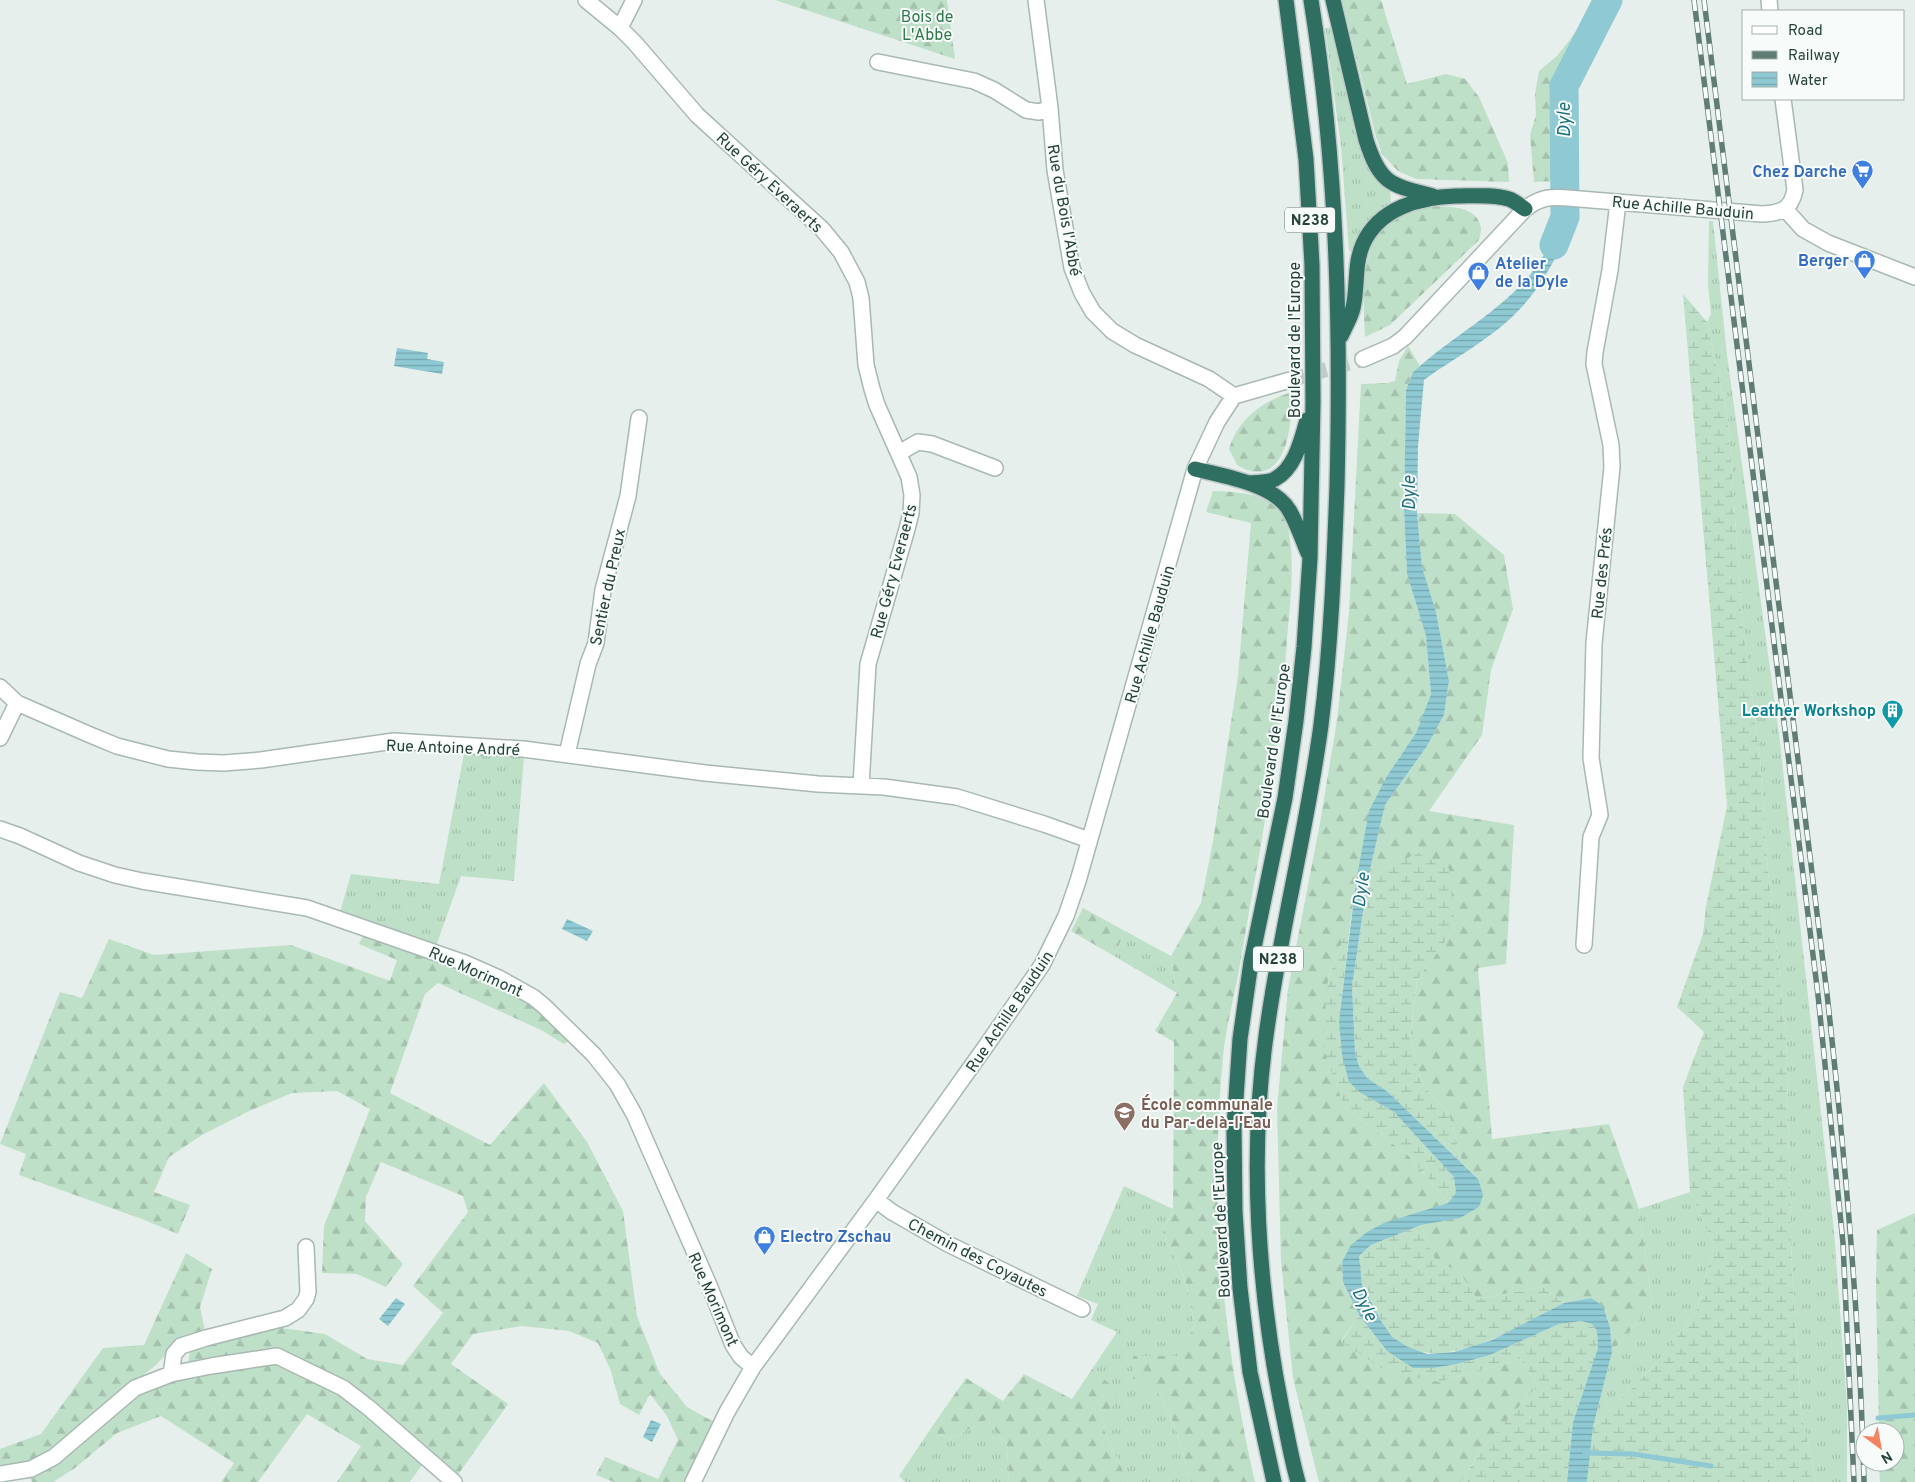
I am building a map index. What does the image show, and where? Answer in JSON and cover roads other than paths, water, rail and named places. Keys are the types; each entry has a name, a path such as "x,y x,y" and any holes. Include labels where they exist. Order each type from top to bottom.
{"highway":[{"name":"Boulevard de l'Europe","path":"1274,1482 1250,1372 1240,1288 1235,1211 1234,1128 1240,1039 1251,962 1285,798 1296,721 1304,647 1310,558 1313,402 1312,265 1306,159 1286,0"},
{"name":"N238","path":"1298,1482 1274,1368 1264,1287 1259,1208 1258,1129 1265,1039 1321,724 1334,563 1339,340 1337,262 1330,156 1312,0"},
{"path":"1333,0 1366,140 1373,161 1381,175 1393,184 1437,196"},
{"path":"1339,340 1353,309 1357,265 1363,244 1374,227 1390,212 1411,202 1437,196 1478,196 1509,199 1525,209"},
{"path":"1251,483 1273,480 1289,466 1298,449 1313,402"},
{"path":"1195,469 1251,483 1276,497 1288,509 1310,558"}],"street":[{"name":"Rue Géry Everaerts","path":"586,0 620,28 696,115 822,229 841,252 857,282 861,298 866,364 872,389 877,405 910,477 912,495 911,513 868,664 861,786"},
{"path":"620,28 634,0"},
{"name":"Rue du Bois l'Abbé","path":"1036,0 1050,108 1055,170 1072,268 1076,281 1090,307 1104,323 1124,338 1209,379 1234,396"},
{"path":"878,62 974,81 994,90 1026,110 1039,112 1050,108"},
{"path":"1783,100 1795,190 1792,202 1785,209 1803,230 1828,243 1915,276"},
{"name":"Rue Achille Bauduin","path":"1525,209 1539,199 1557,197 1762,214 1773,214 1785,209"},
{"name":"Rue des Prés","path":"1584,945 1592,837 1600,815 1591,758 1594,643 1612,467 1610,445 1594,364 1610,270 1618,202"},
{"path":"1363,359 1393,346 1405,338 1525,209"},
{"path":"1234,396 1290,380"},
{"name":"Rue Achille Bauduin","path":"693,1482 727,1412 752,1367 876,1200 1042,965 1066,916 1078,881 1195,469 1217,422 1234,396"},
{"name":"Sentier du Preux","path":"567,754 588,664 596,644 603,590 628,496 639,418"},
{"path":"899,453 918,442 932,444 995,468"},
{"name":"Rue Antoine André","path":"0,687 17,703 117,746 168,759 224,763 261,760 394,741 523,749 705,773 818,784 861,786"},
{"path":"0,738 17,703"},
{"path":"861,786 884,787 957,797 1089,840"},
{"name":"Rue Morimont","path":"0,829 20,836 78,863 142,881 307,908 465,962 534,997 594,1055 617,1084 634,1114 709,1285 733,1345 741,1357 752,1367"},
{"name":"Chemin des Coyautes","path":"876,1200 892,1212 948,1244 1082,1309"},
{"path":"171,1374 174,1354 181,1346 206,1338 275,1322 298,1310 306,1299 308,1292 306,1247"},
{"path":"0,1474 31,1469 54,1457 110,1407 135,1388 171,1374 277,1356 343,1388 369,1408 454,1482"}],"water":[{"path":"1559,209 1571,210 1567,232 1561,248 1529,299 1496,331 1424,380 1418,446 1417,513 1422,567 1436,612 1449,681 1444,715 1427,746 1385,805 1368,878 1352,986 1355,1052 1359,1066 1367,1078 1388,1092 1478,1179 1483,1195 1479,1207 1460,1218 1421,1225 1371,1245 1359,1256 1362,1285 1381,1321 1392,1337 1408,1347 1427,1354 1454,1352 1492,1340 1564,1303 1591,1298 1603,1306 1610,1327 1612,1352 1593,1427 1587,1482 1567,1482 1573,1422 1598,1348 1597,1331 1592,1324 1581,1321 1559,1324 1490,1355 1434,1368 1413,1368 1387,1351 1359,1315 1343,1282 1342,1262 1351,1245 1367,1232 1384,1223 1448,1203 1456,1193 1454,1177 1394,1112 1361,1093 1349,1082 1342,1055 1339,1021 1356,882 1369,811 1387,776 1416,733 1431,694 1426,636 1407,574 1404,509 1406,390 1413,372 1506,300 1525,281 1541,260 1553,236"},
{"path":"397,348 428,353 427,359 444,362 442,374 394,366"},
{"path":"567,919 593,931 587,941 562,929"},
{"path":"396,1298 405,1304 388,1326 379,1319"},
{"path":"651,1420 661,1424 652,1442 643,1437"}],"waterway":[{"name":"Dyle","path":"1554,245 1565,217 1564,86 1608,0"},
{"path":"1878,1418 1915,1415"},
{"path":"1585,1453 1633,1454 1711,1466"}],"tunnel":[{"path":"1290,380 1363,359"}],"railway":[{"path":"1694,0 1818,995 1843,1243 1854,1482"},
{"path":"1704,0 1834,1055 1855,1299 1864,1482"}],"place":[{"name":"Chez Darche","path":"1863,190"},
{"name":"Berger","path":"1865,279"},
{"name":"Atelier de la Dyle","path":"1479,291"},
{"name":"Leather Workshop","path":"1892,729"},
{"name":"École communale du Par-delà-l'Eau","path":"1125,1132"},
{"name":"Electro Zschau","path":"764,1255"}],"park label":[{"name":"Bois de L'Abbe","path":"927,25"}]}
